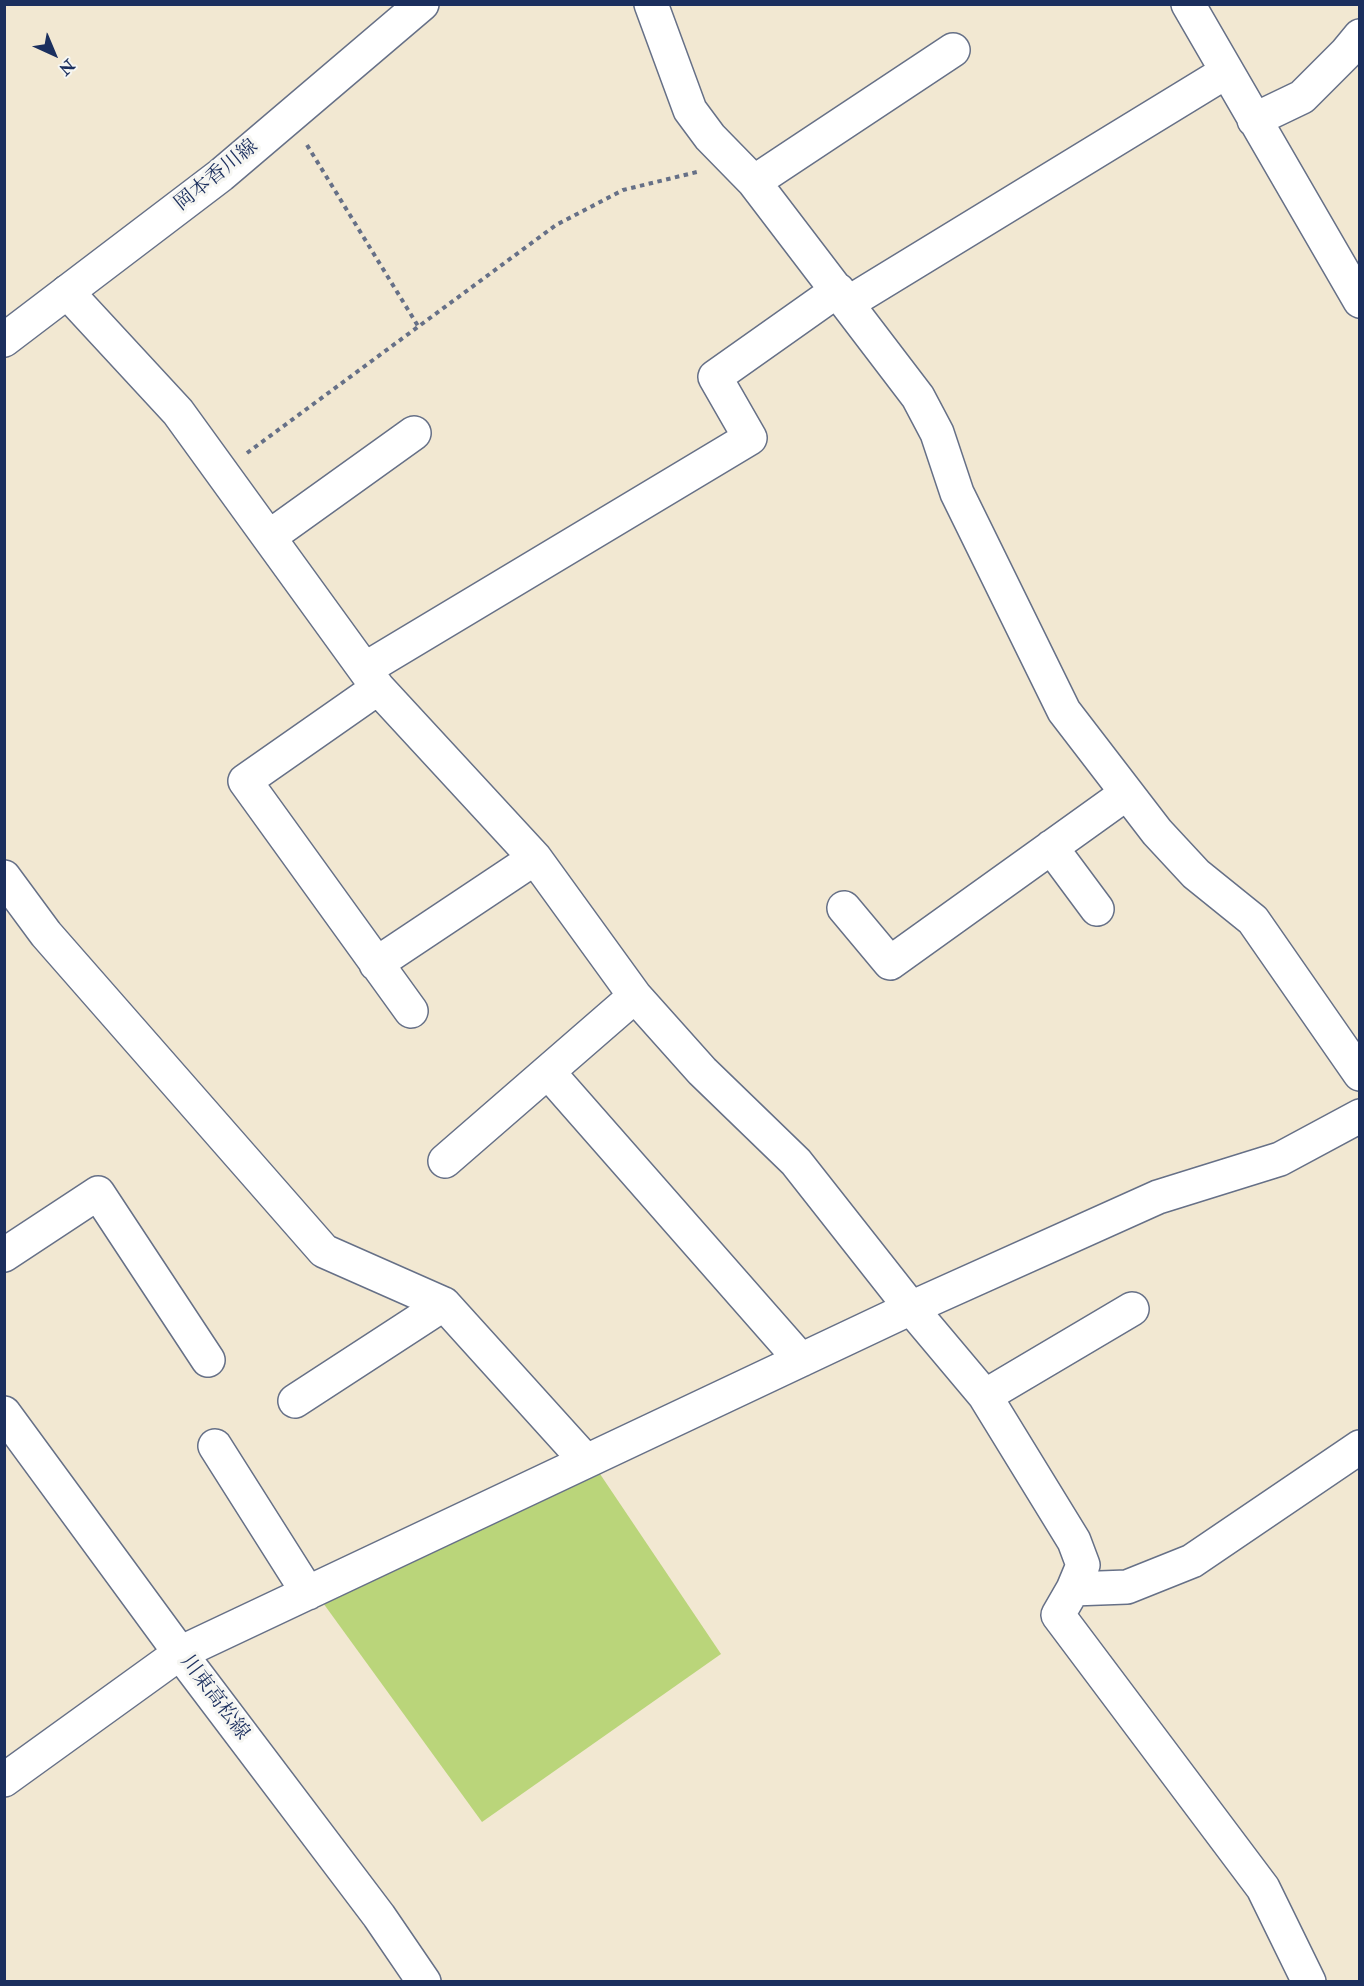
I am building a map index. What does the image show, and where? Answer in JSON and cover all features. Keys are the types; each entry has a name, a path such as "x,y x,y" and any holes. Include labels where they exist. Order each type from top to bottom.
{"street":[{"name":"岡本香川線","path":"4,340 221,175 422,4"},
{"path":"651,4 690,110 710,137 754,182 918,397 937,433 957,494 1064,711 1157,832 1196,874 1253,920 1359,1074"},
{"path":"1188,4 1359,301"},
{"path":"1254,120 1302,97 1346,53 1359,36"},
{"path":"754,182 953,50"},
{"path":"411,1011 245,781 371,678 750,438 715,377 843,297 1226,72"},
{"path":"67,292 178,412 371,678 535,858 634,996 702,1071 796,1162 911,1308 985,1396 1074,1541 1083,1565 1058,1615 1263,1888 1309,1982"},
{"path":"268,537 414,433"},
{"path":"844,908 890,963 1127,793"},
{"path":"1051,847 1096,909"},
{"path":"376,964 535,858"},
{"path":"4,877 46,934 324,1251 444,1304 586,1461"},
{"path":"445,1161 634,996"},
{"path":"548,1072 801,1360"},
{"path":"4,1780 180,1653 911,1308 1158,1197 1280,1159 1359,1116"},
{"path":"4,1255 98,1193 208,1360"},
{"path":"295,1401 444,1304"},
{"path":"985,1396 1132,1309"},
{"name":"川東高松線","path":"4,1413 180,1653 379,1916 424,1982"},
{"path":"215,1446 308,1593"},
{"path":"1073,1589 1127,1587 1192,1561 1359,1447"}],"path":[{"path":"289,117 418,326"},
{"path":"221,472 556,225 623,190 696,173 731,158"}],"green space":[{"path":"596,1468 721,1654 482,1822 318,1596"}]}
